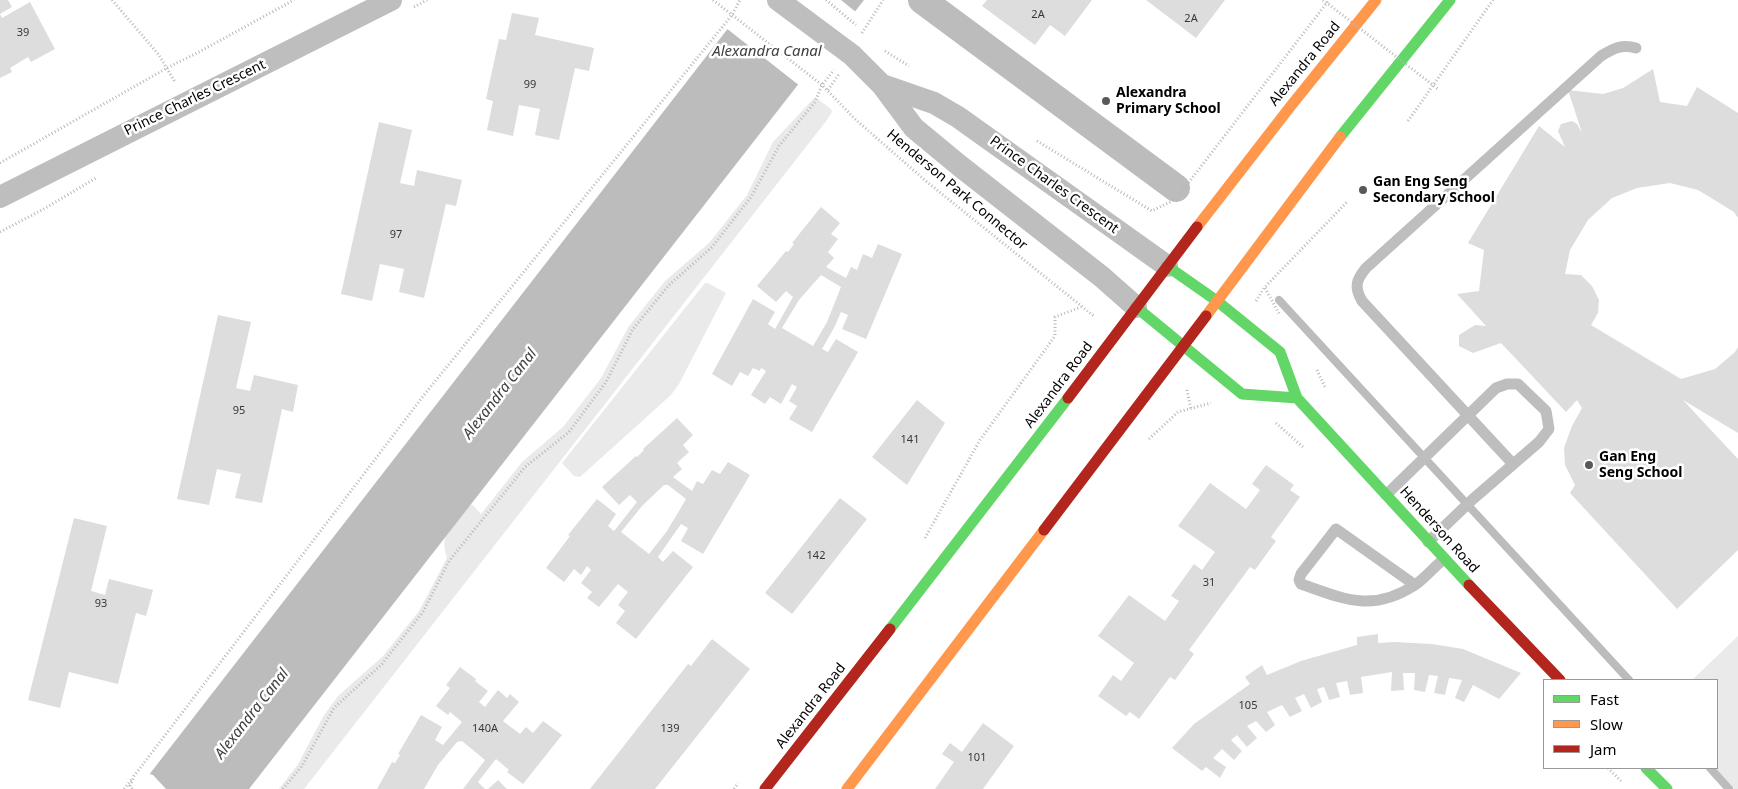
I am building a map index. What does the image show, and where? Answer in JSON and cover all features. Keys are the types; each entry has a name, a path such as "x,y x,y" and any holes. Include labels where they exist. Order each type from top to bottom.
{"main road":[{"name":"Alexandra Road","path":"765,789 1014,470 1167,266 1315,75 1376,0"},
{"path":"847,789 1183,347 1360,110 1450,0"},
{"name":"Prince Charles Crescent","path":"1167,266 1217,301"},
{"name":"Henderson Road","path":"1217,301 1280,352 1297,398 1428,542 1559,679"},
{"name":"Prince Charles Crescent","path":"1136,307 1183,347"},
{"path":"1183,347 1242,394 1297,398"},
{"path":"1647,769 1667,789"}],"street":[{"name":"Prince Charles Crescent","path":"0,197 391,0"},
{"name":"Prince Charles Crescent","path":"778,0 848,51 882,85 914,128 1102,277 1136,307"},
{"name":"Prince Charles Crescent","path":"882,85 934,103 958,117 1167,266"}],"lane":[{"path":"1513,464 1362,301 1356,291 1356,283 1359,276 1601,56 1615,47 1626,45 1636,48"},
{"path":"1386,495 1496,388 1507,384 1518,384 1546,411 1549,429 1539,442 1473,499 1428,542"},
{"path":"1415,585 1336,529 1301,574 1299,580 1301,584 1345,599 1366,602 1385,600 1415,585 1444,559"}],"path":[{"path":"112,0 152,47 167,68"},
{"path":"0,163 167,68 294,0"},
{"name":"Henderson Park Connector","path":"713,0 822,85 856,120 926,182 1081,307 1056,317 1055,336 980,440 924,539"},
{"path":"124,789 424,396 733,16 740,0"},
{"path":"826,0 853,22"},
{"path":"283,789 302,766 334,708 382,664 412,627 423,612 450,561 513,482 525,467 574,425 606,382 633,329 669,285 712,247 751,197 779,146 816,102 822,85 883,0"},
{"path":"1323,0 1438,89"},
{"path":"1152,211 1176,199 1329,0"},
{"path":"1408,121 1493,0"},
{"path":"1264,288 1347,202"},
{"path":"1187,390 1191,409"},
{"path":"1144,444 1178,412 1214,403"},
{"path":"1271,420 1306,450"},
{"path":"1609,769 1622,782"},
{"path":"131,787 134,776"},
{"path":"734,789 740,781"}],"shaded area":[{"path":"815,97 831,109 832,112 827,120 304,789 279,789 298,764 324,715 338,696 383,656 419,611 447,558 444,541 445,535 465,504 473,505 481,514 522,462 563,427 601,378 629,326 665,281 709,243 747,195 773,142"},
{"path":"705,283 726,293 679,384 671,395 580,477 574,476 562,463"},
{"path":"1738,636 1738,789 1734,789 1715,769 1718,769 1718,679 1693,679"}],"water":[{"name":"Alexandra Canal","path":"750,0 864,0 249,789 138,789"}],"pier":[{"path":"747,0 841,0 857,13 800,86 726,28"},
{"path":"147,773 153,775 166,789 135,789"}],"building":[{"path":"0,0 8,0 12,7 0,14"},
{"path":"987,0 1092,0 1065,36 1050,25 1035,45 982,6"},
{"path":"1146,0 1225,0 1196,38"},
{"path":"30,2 55,49 31,62 28,57 10,68 12,72 0,78 0,14 2,18"},
{"path":"512,13 539,18 535,35 594,48 589,71 575,68 559,140 535,135 540,109 519,105 513,136 487,130 493,101 486,99 499,39 506,40"},
{"name":"Gan Eng Seng School","path":"1653,69 1660,102 1687,106 1697,87 1738,113 1738,218 1734,212 1698,190 1670,183 1637,188 1612,198 1588,220 1570,250 1565,274 1581,275 1592,286 1599,300 1598,313 1591,325 1681,379 1715,369 1735,352 1738,347 1738,433 1683,400 1738,459 1738,550 1677,609 1570,493 1575,485 1565,465 1564,448 1572,426 1582,408 1577,400 1566,412 1501,343 1473,353 1459,346 1459,335 1475,325 1486,326 1457,294 1479,291 1484,250 1468,243 1539,126 1565,147 1558,131 1561,124 1572,121 1577,124 1582,133 1568,90 1603,94 1623,88"},
{"path":"379,122 412,130 400,183 414,186 417,170 462,180 456,206 446,204 424,298 399,292 404,269 380,264 372,301 341,294"},
{"path":"821,207 840,223 831,234 838,239 828,252 834,258 826,267 846,278 851,267 857,270 863,254 872,258 878,244 902,254 866,339 842,329 848,315 841,312 822,349 828,352 836,339 858,352 812,432 789,419 797,406 789,401 797,387 792,384 781,404 770,397 765,404 751,395 766,371 761,368 760,371 753,368 748,376 740,372 732,386 712,374 753,299 775,312 768,324 775,329 793,297 786,291 776,302 757,286 786,251 788,252 794,244 792,243","holes":["821,275 841,287 827,322 813,346 782,328 799,300"]},
{"path":"218,315 251,322 236,388 250,391 254,375 298,385 293,412 282,409 262,503 235,498 241,474 217,469 209,505 177,499"},
{"path":"917,400 945,423 907,485 872,457"},
{"path":"677,418 693,435 683,445 689,452 677,463 682,469 673,477 692,491 697,481 703,484 712,470 720,474 728,462 750,475 703,554 681,541 688,528 681,524 658,557 663,562 673,551 693,567 636,639 616,623 625,611 618,605 628,592 618,584 599,607 587,598 592,592 581,583 591,570 587,566 581,575 574,569 564,582 546,568 570,536 568,535 597,499 616,514 608,526 614,531 637,502 630,495 619,505 602,487 637,457 643,449","holes":["664,485 668,485 686,499 667,531 649,554 621,532 642,506"]},
{"path":"1266,465 1294,485 1290,490 1300,497 1271,537 1276,541 1255,570 1250,567 1189,650 1194,654 1175,680 1170,677 1139,719 1130,712 1126,716 1098,696 1113,675 1121,681 1134,663 1098,636 1129,595 1165,621 1179,601 1171,596 1194,564 1202,570 1215,552 1178,526 1210,483 1246,509 1260,490 1252,484"},
{"path":"840,498 867,519 792,614 765,593"},
{"path":"74,518 107,526 91,591 105,595 109,579 153,590 146,616 136,613 118,684 69,672 60,708 28,700"},
{"path":"1378,634 1378,643 1432,644 1463,649 1521,673 1499,699 1473,685 1464,702 1455,698 1462,680 1449,678 1445,695 1434,693 1438,676 1429,675 1425,692 1414,690 1415,673 1403,673 1404,690 1391,691 1392,672 1361,677 1363,693 1350,695 1347,681 1336,683 1340,697 1329,700 1324,687 1317,689 1322,702 1311,708 1304,694 1295,698 1302,711 1290,717 1282,705 1267,712 1275,725 1266,732 1256,721 1247,726 1257,738 1247,747 1237,735 1231,740 1242,751 1234,760 1222,749 1213,758 1226,767 1220,778 1206,767 1202,771 1172,748 1194,724 1250,684 1245,677 1262,665 1267,675 1301,661 1357,645 1357,637"},
{"path":"712,639 750,669 655,789 590,789 688,664 691,666"},
{"path":"460,667 488,691 479,702 485,707 498,690 507,698 510,694 519,702 503,721 520,734 526,727 533,733 543,721 562,735 523,784 507,772 509,770 496,759 478,782 485,789 463,789 485,760 462,741 457,742 438,765 424,789 377,789 392,762 395,763 400,755 398,754 421,715 442,727 435,740 443,745 462,722 450,712 448,715 436,706 450,688 446,685"},
{"path":"983,723 1014,746 983,789 935,789 954,762 942,754 950,743 962,752"},
{"path":"498,780 507,789 488,789"}],"waterway":[{"path":"922,0 1176,188"},
{"path":"1279,300 1628,679"},
{"path":"1711,769 1729,789"}],"traffic: fast":[{"path":"1340,137 1450,0"},
{"path":"1167,266 1217,301 1280,352 1297,398 1469,585"},
{"path":"1136,307 1242,394 1297,398"},
{"path":"890,629 1068,398"},
{"path":"1647,769 1667,789"}],"traffic: slow":[{"path":"1197,227 1376,0"},
{"path":"1206,316 1340,137"},
{"path":"847,789 1044,530"}],"traffic: jam":[{"path":"1068,398 1197,227"},
{"path":"1044,530 1206,316"},
{"path":"1469,585 1559,679"},
{"path":"765,789 890,629"}],"place":[{"name":"Alexandra Primary School","path":"1106,101"},
{"name":"Gan Eng Seng Secondary School","path":"1363,190"},
{"name":"Gan Eng Seng School","path":"1589,465"}]}
